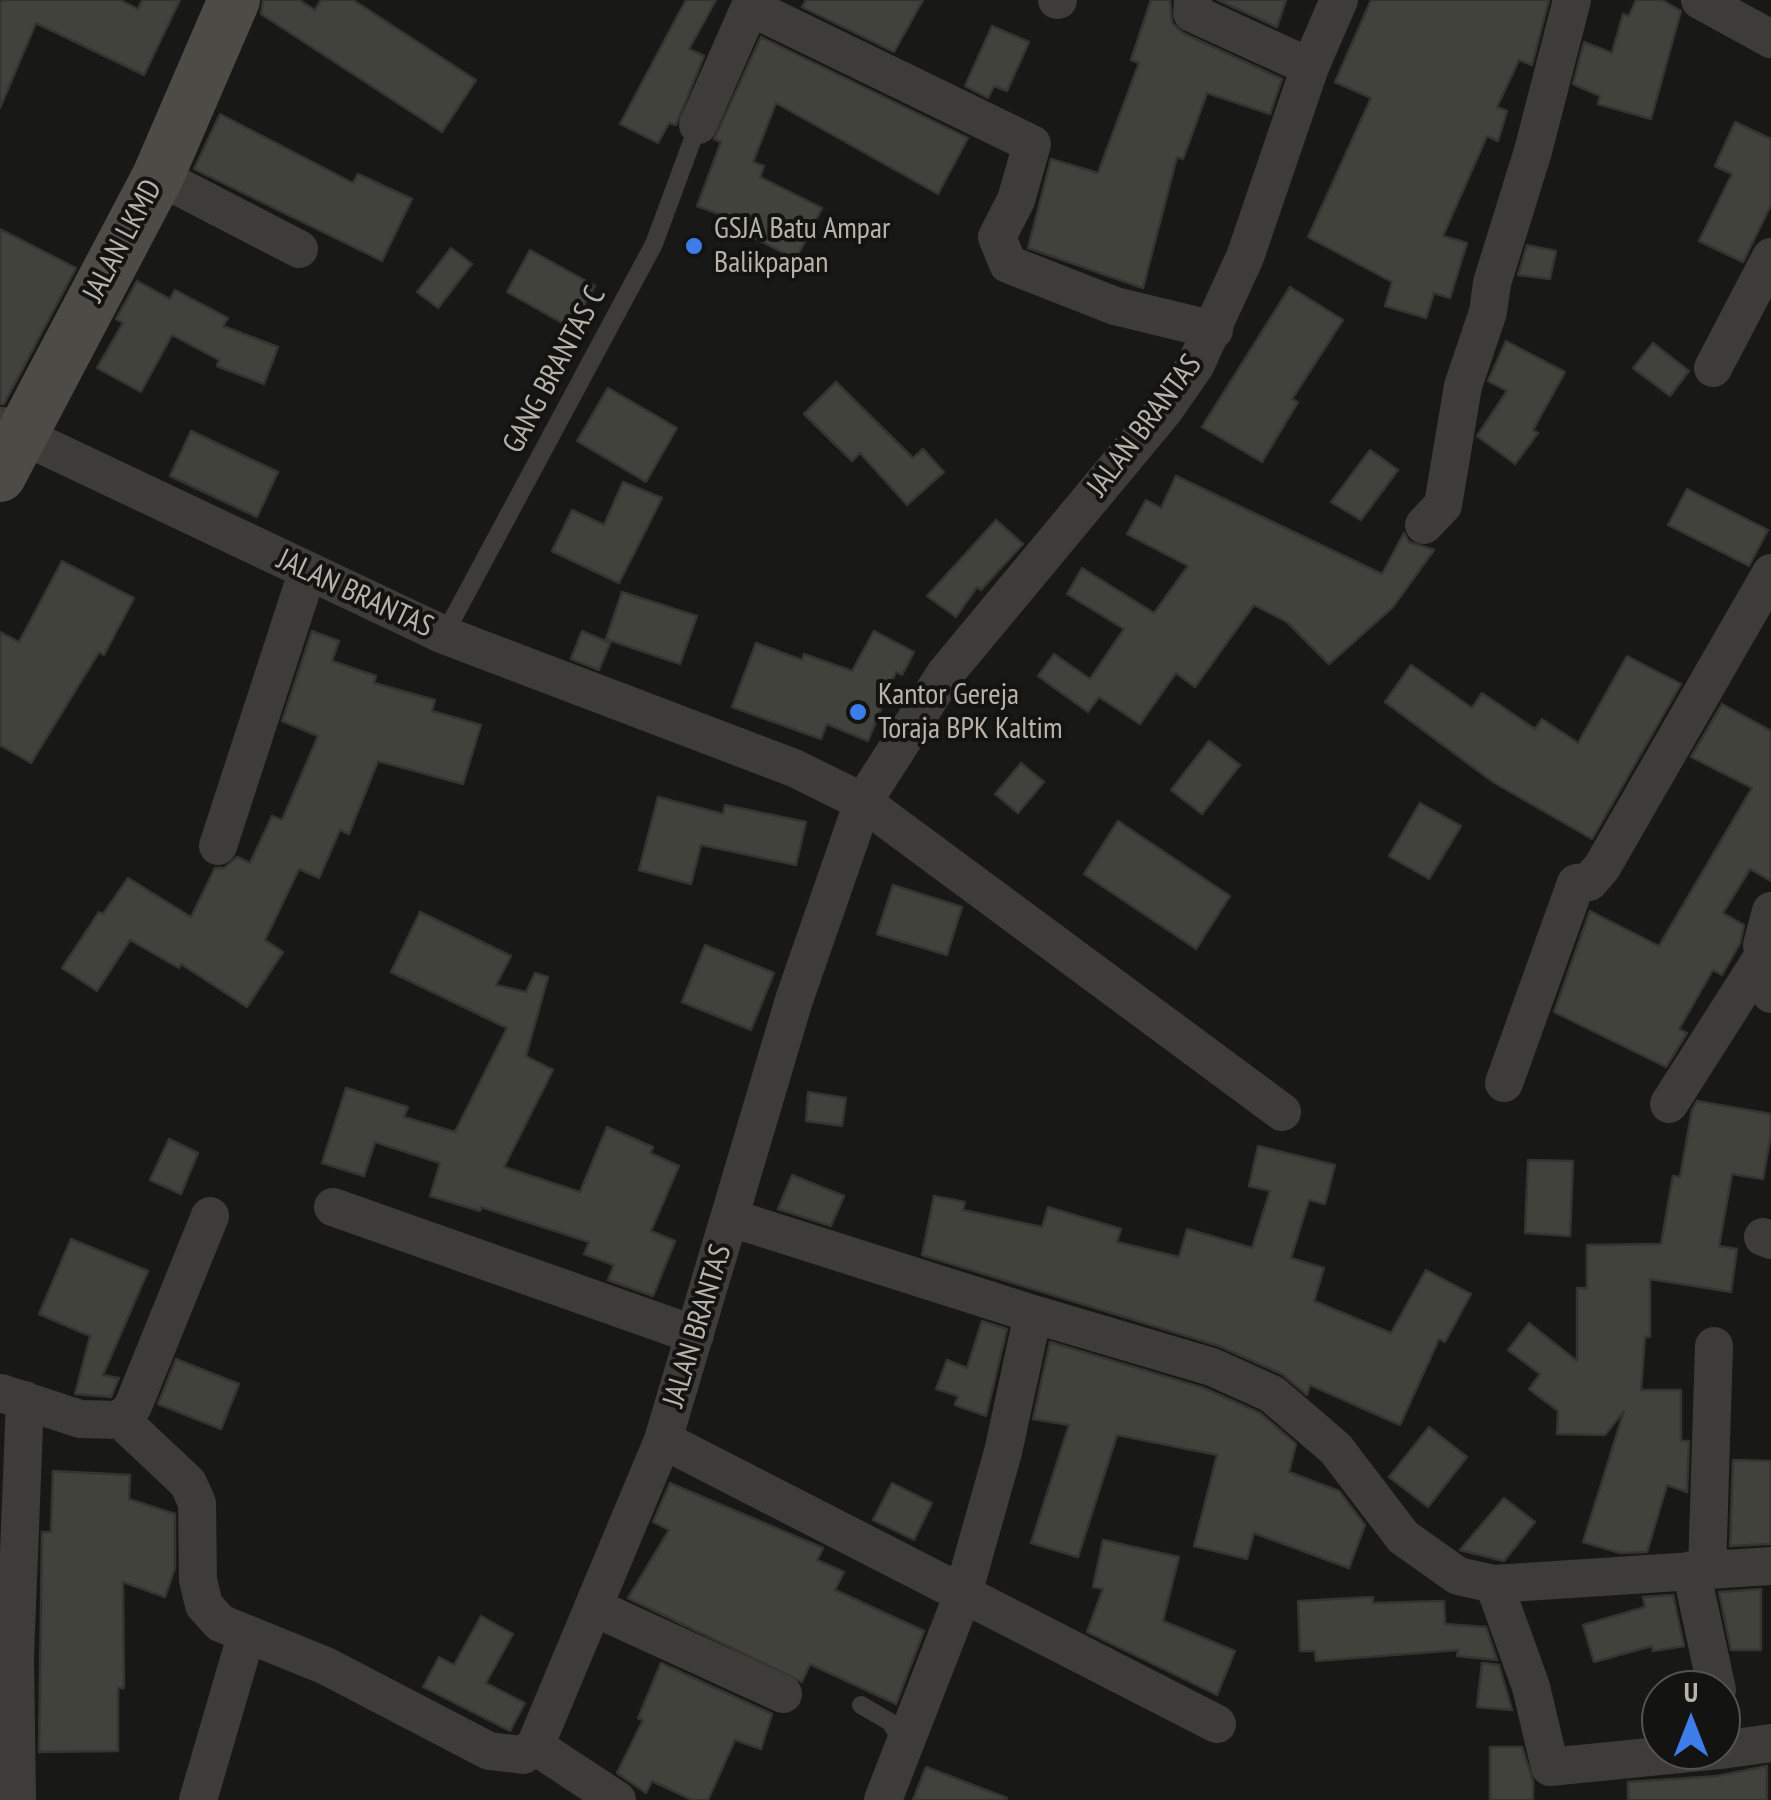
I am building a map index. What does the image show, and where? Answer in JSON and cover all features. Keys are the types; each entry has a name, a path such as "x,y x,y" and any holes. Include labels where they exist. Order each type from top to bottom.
{"street":[{"name":"JALAN LKMD","path":"7,445 158,176 234,0"},
{"path":"1193,0 1192,13 1310,67"},
{"name":"JALAN BRANTAS","path":"535,1746 664,1440 799,984 863,802 946,674 1165,409 1214,330 1270,190 1310,67 1339,0"},
{"path":"1424,525 1443,506 1463,386 1488,312 1492,283 1533,151 1572,0"},
{"path":"1700,0 1771,39"},
{"path":"698,124 752,4 1032,144 1016,200 998,236 1008,264 1115,306 1214,330"},
{"path":"158,176 299,250"},
{"path":"1712,368 1771,257"},
{"name":"JALAN BRANTAS","path":"7,445 444,635 794,768 863,802 1282,1112"},
{"path":"1504,1082 1576,884 1588,882 1602,867 1771,573"},
{"path":"218,846 307,574"},
{"path":"1669,1104 1766,976 1762,935 1771,910"},
{"path":"333,1207 695,1334"},
{"path":"121,1420 133,1406 210,1216"},
{"path":"731,1218 1212,1367 1272,1394 1326,1438 1404,1536 1458,1576 1494,1584 1771,1566"},
{"path":"883,1800 962,1597 1003,1452 1032,1314"},
{"path":"1714,1346 1699,1570 1714,1670"},
{"path":"17,1800 8,1653 12,1396 80,1419 121,1420 188,1483 197,1503 198,1580 204,1605 220,1623 326,1666 489,1752 523,1755 535,1746 617,1800"},
{"path":"664,1440 962,1597 1216,1724"},
{"path":"1494,1584 1531,1687 1550,1784 1641,1766"},
{"path":"593,1608 784,1694"},
{"path":"198,1800 246,1636"},
{"path":"1741,1746 1771,1742"}],"lane":[{"name":"GANG BRANTAS C","path":"444,635 654,244 698,124"},
{"path":"861,1705 890,1722 905,1744"}],"building":[{"path":"0,0 120,0 138,9 142,0 180,0 144,75 36,23 0,108"},
{"path":"263,0 299,0 315,10 321,0 353,0 476,80 442,132 261,14"},
{"path":"686,0 716,0 689,49 704,56 676,125 669,123 658,143 620,124"},
{"path":"806,0 923,0 894,52 802,7"},
{"path":"1151,0 1170,0 1172,23 1183,33 1282,79 1270,114 1207,93 1183,159 1177,157 1143,288 1028,248 1051,159 1098,173 1139,63 1131,60"},
{"path":"1218,0 1286,0 1277,27"},
{"path":"1371,0 1549,0 1532,65 1519,60 1497,107 1507,111 1498,141 1487,136 1443,236 1467,243 1450,298 1434,293 1426,318 1385,306 1392,282 1308,237 1371,98 1335,82"},
{"path":"1636,0 1662,0 1681,11 1651,119 1598,104 1600,96 1573,84 1584,42 1612,53 1623,14 1629,16"},
{"path":"992,26 1029,42 1007,91 994,86 988,98 965,86"},
{"path":"761,37 968,138 938,194 776,103 753,162 764,166 760,177 822,208 796,259 740,231 744,223 697,206 721,142 714,139"},
{"path":"220,114 353,183 358,174 412,199 382,261 194,169"},
{"path":"1735,122 1771,139 1771,205 1743,262 1699,241 1732,174 1715,166"},
{"path":"0,229 76,268 4,404 0,404"},
{"path":"1527,245 1556,251 1550,279 1518,275"},
{"path":"451,248 472,264 438,308 417,292"},
{"path":"530,250 595,286 571,328 507,292"},
{"path":"137,281 170,299 175,290 228,318 223,326 278,347 264,384 217,366 219,360 172,335 141,392 97,368 123,323 116,319"},
{"path":"1290,287 1343,320 1292,399 1298,402 1262,462 1202,427"},
{"path":"1506,341 1565,372 1533,430 1538,433 1515,464 1477,436 1507,391 1488,381"},
{"path":"1653,343 1689,371 1670,396 1633,368"},
{"path":"836,382 913,458 923,449 944,472 907,505 860,453 852,461 804,414"},
{"path":"608,388 677,428 646,482 577,441"},
{"path":"191,431 278,472 257,517 170,476"},
{"path":"1370,450 1398,470 1361,520 1331,502"},
{"path":"1176,476 1382,574 1404,533 1409,542 1434,550 1393,607 1329,664 1287,622 1254,605 1195,687 1176,673 1140,724 1099,697 1088,712 1038,676 1054,654 1090,679 1124,629 1067,594 1082,568 1154,613 1188,566 1127,534 1146,500 1161,508"},
{"path":"623,482 662,498 619,583 552,551 572,510 604,525"},
{"path":"1687,489 1768,530 1749,566 1668,525"},
{"path":"996,520 1023,544 981,590 977,587 956,617 927,596"},
{"path":"62,561 134,598 104,655 99,652 31,763 0,745 0,632 19,642"},
{"path":"622,592 697,616 680,664 606,639"},
{"path":"312,631 339,641 332,661 376,676 374,683 435,700 432,711 481,725 463,784 378,761 349,834 340,830 319,878 299,869 265,940 283,952 247,1007 181,964 179,968 130,940 97,991 62,968 99,912 103,914 128,878 191,917 215,868 224,868 237,857 250,863 272,816 282,820 318,736 282,721"},
{"path":"582,631 610,643 599,670 571,659"},
{"path":"874,631 914,652 902,675 896,672 868,741 827,724 821,739 732,707 756,643 802,660 804,654 852,671"},
{"path":"1627,656 1681,684 1592,839 1493,782 1385,702 1411,665 1472,708 1482,693 1535,729 1542,719 1578,743"},
{"path":"1722,704 1771,731 1771,881 1750,869 1723,913 1744,925 1740,943 1722,975 1713,970 1679,1029 1687,1033 1666,1067 1554,1012 1590,911 1659,946 1752,788 1691,757"},
{"path":"1209,741 1240,765 1202,814 1171,790"},
{"path":"1021,763 1044,782 1018,813 995,794"},
{"path":"658,797 723,814 725,805 806,822 796,865 701,845 691,884 639,870"},
{"path":"1420,803 1461,826 1429,879 1389,856"},
{"path":"1118,821 1230,896 1196,949 1084,874"},
{"path":"893,885 962,907 947,955 877,934"},
{"path":"420,912 511,956 496,985 526,992 535,973 548,977 526,1056 553,1070 504,1167 580,1192 607,1127 653,1147 650,1153 679,1166 651,1231 675,1241 653,1296 608,1280 614,1265 584,1254 589,1242 481,1207 480,1211 430,1196 440,1163 375,1142 364,1176 322,1163 346,1088 408,1107 404,1117 455,1132 507,1028 391,972"},
{"path":"705,945 774,973 751,1030 682,1002"},
{"path":"808,1092 846,1098 842,1126 806,1121"},
{"path":"1697,1101 1771,1114 1771,1133 1763,1179 1732,1174 1719,1246 1737,1249 1731,1292 1650,1279 1650,1337 1645,1337 1641,1390 1681,1390 1681,1441 1689,1441 1687,1492 1667,1485 1647,1552 1620,1553 1583,1542 1624,1411 1605,1435 1557,1434 1558,1411 1529,1389 1540,1374 1508,1350 1529,1323 1577,1361 1577,1288 1587,1288 1587,1245 1661,1244 1673,1176 1680,1177"},
{"path":"169,1139 198,1153 181,1194 150,1180"},
{"path":"1258,1146 1335,1165 1325,1204 1309,1200 1291,1258 1324,1268 1314,1301 1391,1333 1426,1270 1471,1294 1445,1342 1439,1339 1400,1425 1310,1385 1307,1395 1282,1374 1219,1346 922,1255 934,1196 965,1202 963,1210 1042,1227 1048,1207 1121,1229 1117,1242 1179,1257 1187,1229 1252,1248 1270,1191 1249,1186"},
{"path":"1528,1160 1573,1161 1570,1236 1525,1233"},
{"path":"792,1175 844,1196 831,1226 778,1209"},
{"path":"71,1239 148,1271 103,1375 119,1378 111,1397 75,1394 90,1336 39,1314"},
{"path":"982,1321 1007,1329 986,1416 955,1405 958,1396 936,1389 947,1360 967,1368"},
{"path":"1050,1342 1204,1388 1260,1413 1296,1444 1289,1472 1339,1491 1365,1525 1349,1568 1254,1533 1247,1559 1194,1546 1217,1455 1117,1435 1078,1557 1031,1543 1069,1425 1033,1419"},
{"path":"176,1359 239,1384 221,1429 158,1404"},
{"path":"1429,1427 1467,1457 1428,1507 1389,1477"},
{"path":"1733,1460 1771,1461 1771,1544 1730,1546"},
{"path":"53,1471 130,1475 129,1499 175,1514 175,1568 165,1597 123,1582 124,1688 118,1688 118,1751 39,1752 42,1532 51,1532"},
{"path":"670,1483 823,1548 817,1560 844,1572 835,1590 924,1631 896,1704 810,1664 802,1682 628,1598 669,1530 653,1522"},
{"path":"892,1483 932,1503 914,1540 873,1520"},
{"path":"1504,1498 1535,1522 1504,1561 1460,1550"},
{"path":"1103,1540 1179,1557 1163,1621 1235,1651 1217,1695 1087,1632 1103,1589 1093,1587"},
{"path":"1761,1589 1761,1650 1731,1650 1719,1592"},
{"path":"1673,1595 1684,1646 1653,1651 1652,1646 1594,1662 1583,1625 1645,1607 1643,1597"},
{"path":"1373,1597 1373,1603 1444,1601 1445,1624 1486,1627 1497,1660 1457,1656 1458,1650 1316,1661 1315,1651 1300,1651 1298,1601"},
{"path":"481,1616 513,1634 486,1683 525,1703 510,1731 423,1687 439,1657 454,1665"},
{"path":"661,1663 772,1714 761,1749 735,1740 708,1800 692,1800 652,1781 646,1793 617,1773 643,1720 638,1718"},
{"path":"1482,1663 1499,1665 1512,1710 1477,1707"},
{"path":"1490,1747 1522,1747 1533,1781 1533,1800 1490,1800"},
{"path":"1767,1766 1767,1800 1628,1800 1628,1782 1717,1776"},
{"path":"926,1767 1007,1798 913,1800"}],"place":[{"name":"GSJA Batu Ampar Balikpapan","path":"694,246"},
{"name":"Kantor Gereja Toraja BPK Kaltim","path":"858,712"}]}
